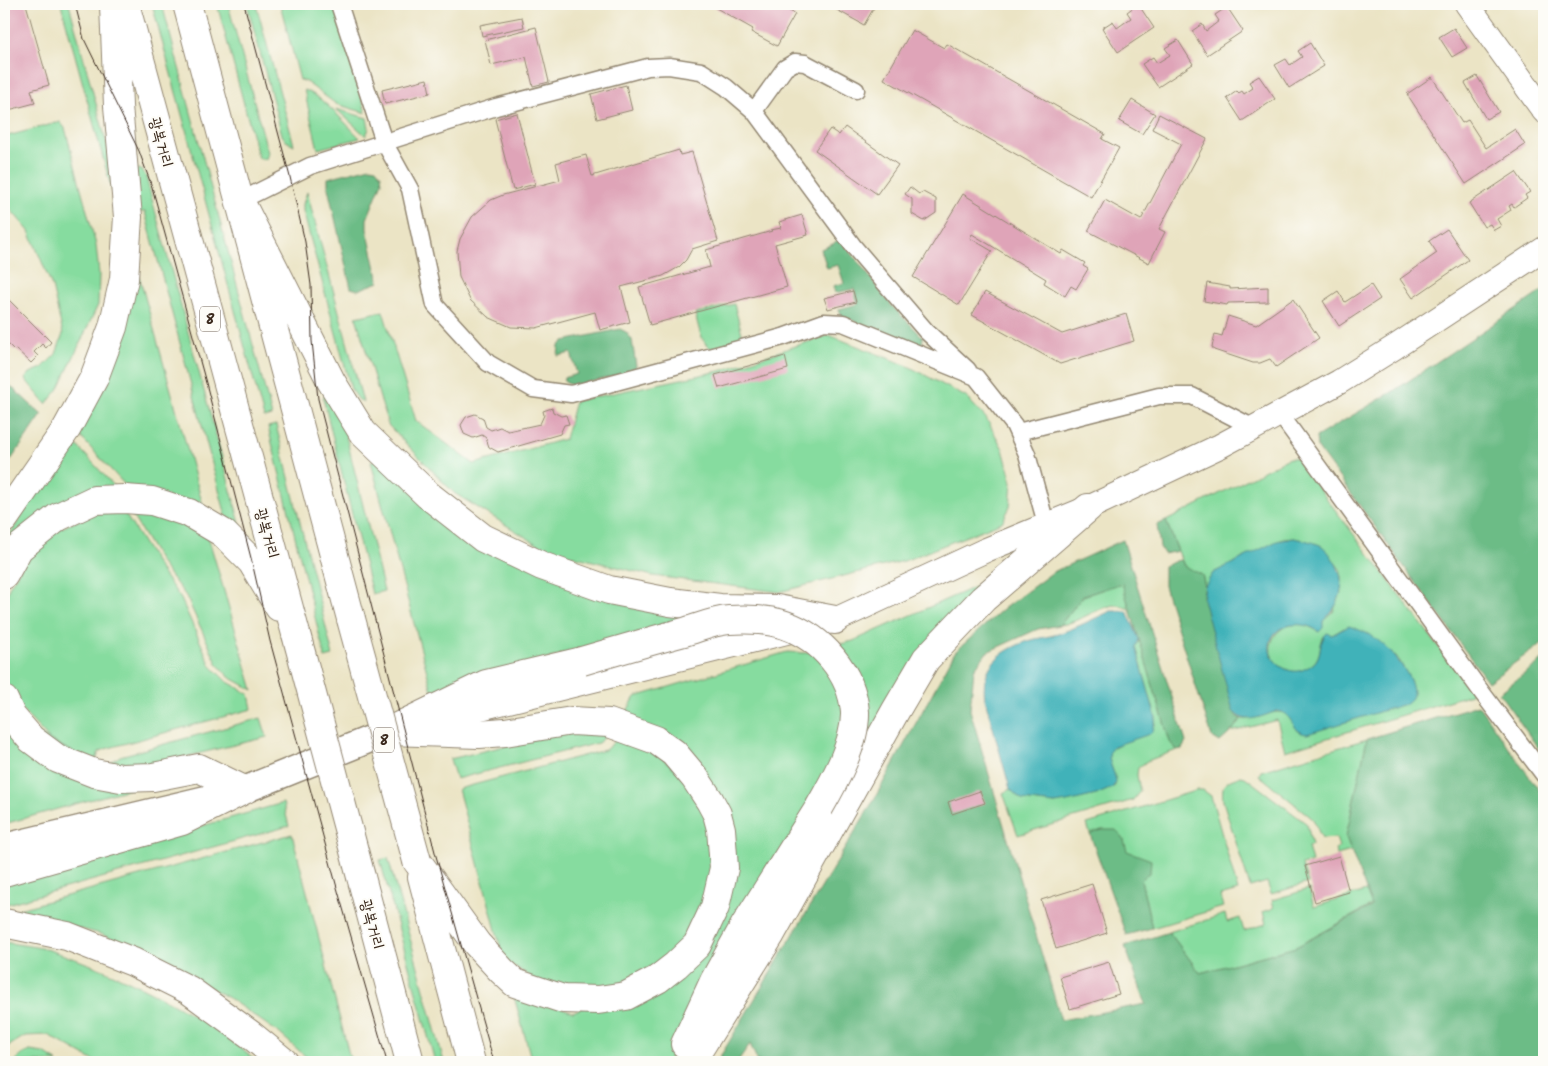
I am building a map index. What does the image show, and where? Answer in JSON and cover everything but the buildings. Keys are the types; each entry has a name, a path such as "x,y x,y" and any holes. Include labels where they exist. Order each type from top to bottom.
{"highway":[{"path":"4,519 67,428 94,378 113,327 124,279 128,217 118,106 114,4"},
{"name":"광복거리","path":"125,4 410,1062"},
{"name":"8","path":"187,4 351,619 472,1062"},
{"path":"240,201 332,381 363,433 428,495 483,538 542,566 609,590 670,602 720,608 776,609 835,620"},
{"path":"4,575 19,548 58,517 94,500 125,499 152,501 189,513 224,533 252,562 296,634"},
{"path":"691,1062 770,934 926,659 983,599 1088,508"},
{"path":"390,731 486,684 582,661 726,620 756,619 785,625 810,638 834,658 848,683 855,713 850,745 836,778 819,808 745,924 714,980 679,1062"},
{"path":"4,700 12,717 31,739 58,759 67,763 94,773 121,778 153,777 199,768 244,790"},
{"path":"390,731 479,734 572,722 610,723 656,740 674,753 695,778 717,814 721,829 724,868 715,908 697,944 676,966 658,979 626,996 598,1000 563,999 516,983 477,944 417,862"},
{"path":"4,872 182,821 244,790"},
{"path":"4,923 66,936 133,962 189,990 251,1035 284,1062"}],"main road":[{"path":"4,847 244,790 390,731"}],"street":[{"path":"340,4 384,142 410,188 435,305 488,363 533,389 571,394 783,336 824,322 843,323 976,377"},
{"path":"1466,4 1544,111"},
{"path":"754,112 785,68 795,62 805,63 856,90"},
{"path":"240,201 310,166 496,107 648,68 669,66 701,71 726,87 754,112 854,247 926,331 976,377 1014,425 1027,454 1046,524"},
{"path":"390,731 835,620 986,550 1088,508 1254,428 1395,347 1544,249"},
{"path":"1018,432 1159,396 1192,396 1254,428"},
{"path":"1280,414 1544,775"}],"green space":[{"path":"61,4 69,4 108,148 112,191"},
{"path":"152,4 162,4 272,416 264,418"},
{"path":"217,4 228,4 268,153 266,159 260,159 258,156"},
{"path":"247,4 256,4 294,145 286,141 282,135"},
{"path":"280,4 335,4 366,113 336,104 306,82 300,80"},
{"path":"304,90 318,97 360,138 318,149"},
{"path":"336,109 367,118 369,128 366,136"},
{"path":"60,122 65,128 96,245 99,274 98,305 58,390 46,404 25,379 30,373 42,368 56,354 63,334 52,286 29,231 4,202 4,137"},
{"path":"370,167 376,168 381,175 382,182 367,219 367,229 379,282 358,290 351,288 328,188 328,178"},
{"path":"136,170 143,171 146,177 241,527 230,531 145,212 136,212"},
{"path":"307,192 363,402 359,400 351,389 303,211"},
{"path":"840,238 892,306 923,337 922,345 917,347 842,316 839,309 858,304 854,289 835,293 833,286 844,283 838,265 827,268 821,249 833,244"},
{"path":"135,261 204,509 126,486 75,431"},
{"path":"1544,290 1544,642 1488,682 1317,447 1316,437 1392,392"},
{"path":"734,304 744,341 713,349 709,347 703,339 695,314"},
{"path":"383,311 416,421 474,464 565,439 575,401 720,371 829,335 908,366 966,397 986,418 1003,449 1012,482 1010,507 1002,522 904,561 779,592 653,576 545,549 454,493 388,425 356,317"},
{"path":"620,329 626,332 632,340 636,366 633,372 573,386 565,382 563,378 577,374 571,353 558,356 559,346 564,341"},
{"path":"4,380 42,415 4,470"},
{"path":"327,392 354,428 346,436 384,591 372,594 323,398"},
{"path":"276,425 333,656 325,658 268,427"},
{"path":"70,438 116,488 4,558 4,544"},
{"path":"1289,458 1296,458 1472,691 1471,694 1285,751 1277,720 1231,732 1241,719 1278,712 1287,715 1298,731 1411,682 1399,660 1376,639 1344,628 1332,635 1327,633 1315,662 1303,670 1288,670 1277,663 1271,654 1271,645 1275,636 1282,628 1293,625 1305,625 1319,632 1323,621 1333,612 1341,593 1342,578 1340,569 1322,546 1294,538 1283,539 1213,573 1205,586 1202,575 1184,566 1166,521"},
{"path":"378,459 444,520 715,612 432,691 371,462"},
{"path":"120,506 181,599 211,666 226,681 249,694 252,709 105,749 99,752 95,763 50,740 17,705 4,677 4,607 9,587 30,553 52,532 89,516"},
{"path":"130,512 152,512 208,536 253,690 229,677 218,665 186,596 162,565"},
{"path":"1166,521 1178,551 1164,554 1160,547 1157,525"},
{"path":"1123,540 1186,742 1182,749 1177,750 1170,742 1122,583 1083,596 1060,625 1038,629 987,652 974,670 970,710 1061,1020 1146,1004 1125,946 1169,932 1200,973 1296,947 1372,906 1346,837 1367,739 1478,705 1544,797 1544,1062 758,1062 750,1044 737,1062 717,1062 872,803 955,652 1003,609 1053,572"},
{"path":"1181,559 1184,566 1202,575 1205,586 1203,595 1236,716 1241,719 1220,742 1212,737 1164,586 1164,566"},
{"path":"1122,583 1130,609 1112,605 1075,621 1060,625 1083,596"},
{"path":"979,585 707,979 668,1062 532,1062 512,989 573,1012 699,954 726,819 623,718 635,697 787,652 805,653 853,641"},
{"path":"1139,639 1170,742 1177,750 1147,761 1138,768 1137,775 1140,791 1133,800 1018,835 1003,793 1010,789 1022,800 1055,804 1096,795 1115,786 1109,759 1110,749 1155,725 1156,718 1136,647"},
{"path":"1544,659 1544,756 1499,693"},
{"path":"4,715 136,787 4,824"},
{"path":"261,718 267,737 139,768 106,766 120,756"},
{"path":"567,731 608,733 598,743 456,779 450,759"},
{"path":"617,735 651,748 687,780 703,807 716,868 692,938 651,974 599,989 539,982 504,960 458,789 605,750 613,743"},
{"path":"1367,739 1346,837 1351,851 1337,855 1335,849 1339,847 1336,838 1322,839 1313,819 1259,775 1261,771"},
{"path":"1241,776 1245,777 1307,824 1312,845 1308,847 1312,862 1302,865 1308,883 1271,894 1267,882 1250,887 1223,801 1225,784"},
{"path":"1203,790 1211,796 1238,891 1220,896 1223,907 1152,928 1141,880 1150,872 1126,851 1123,837 1102,830 1090,834 1087,824"},
{"path":"283,803 289,826 7,904 4,907 4,882"},
{"path":"1102,830 1116,830 1123,837 1127,851 1151,860 1150,872 1141,880 1152,928 1126,935 1090,834"},
{"path":"292,834 351,1062 312,1062 279,1033 227,997 148,954 101,934 14,912 19,909"},
{"path":"388,858 444,1062 435,1062 380,860"},
{"path":"1309,889 1314,907 1366,891 1372,905 1296,947 1200,973 1169,932 1225,914 1227,922 1240,918 1244,931 1266,924 1263,912 1274,908 1272,900"},
{"path":"4,942 49,950 131,982 159,996 211,1027 257,1062 96,1062 48,1035 25,1036 4,1049"},
{"path":"30,1051 44,1053 58,1062 14,1062"}],"water":[{"path":"1294,538 1317,544 1328,551 1338,568 1341,592 1335,607 1323,621 1323,628 1319,632 1304,625 1287,626 1280,629 1274,635 1271,642 1270,651 1273,658 1282,667 1291,671 1300,671 1316,661 1322,640 1327,633 1332,635 1349,626 1352,627 1369,634 1381,642 1404,669 1412,685 1413,694 1411,699 1405,704 1307,734 1298,731 1290,719 1282,712 1277,711 1248,719 1237,716 1233,711 1203,599 1205,586 1213,573 1277,541"},
{"path":"1111,611 1127,611 1139,639 1136,647 1156,718 1153,730 1150,734 1114,746 1111,750 1109,759 1116,783 1112,788 1096,795 1055,804 1022,800 1010,789 985,699 984,688 989,669 1000,655 1018,645 1065,632"}],"tram line":[{"path":"75,4 84,39 139,151 152,187 206,383 252,562 270,641 387,1062"},
{"path":"244,4 290,177 305,242 311,285 312,341 318,399 436,856 494,1062"}]}
